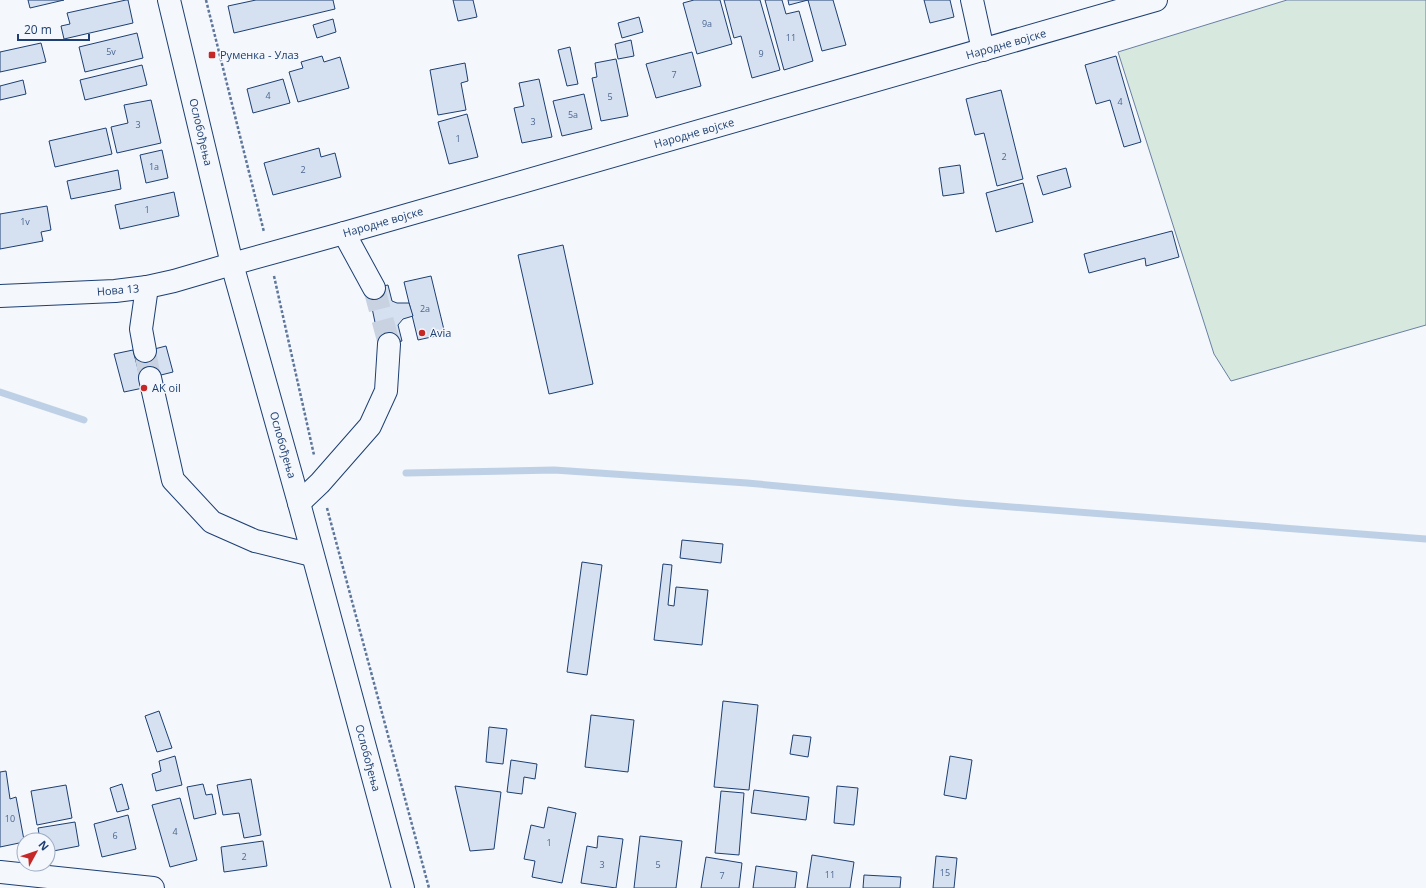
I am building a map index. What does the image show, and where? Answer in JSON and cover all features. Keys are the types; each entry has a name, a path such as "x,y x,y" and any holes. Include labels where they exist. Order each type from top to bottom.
{"street":[{"name":"Ослобођења","path":"169,0 232,264 299,503 403,888"},
{"path":"972,0 983,50"},
{"name":"Народне војске","path":"232,264 1156,0"},
{"path":"344,233 374,288"},
{"name":"Нова 13","path":"0,296 115,291 147,287 174,281 232,264"},
{"path":"145,351 141,329 147,287"},
{"path":"299,503 320,483 370,426 386,391 389,344"},
{"path":"150,378 173,480 212,522 255,541 312,555"},
{"path":"10,873 153,888"}],"path":[{"path":"206,0 269,254 320,483 429,888"}],"shaded area":[{"path":"1287,0 1426,0 1426,325 1231,381 1214,354 1118,52"}],"building":[{"path":"28,0 64,0 30,8"},
{"path":"128,0 133,23 64,39 61,26 70,24 67,13"},
{"path":"256,0 333,0 335,9 234,33 228,6"},
{"path":"453,0 473,0 477,17 458,21"},
{"path":"694,0 720,0 732,44 697,54 683,3"},
{"path":"724,0 760,0 780,70 752,78 741,36 734,38"},
{"path":"765,0 782,0 786,14 799,11 813,61 784,70"},
{"path":"788,0 808,0 789,5"},
{"path":"808,0 833,0 846,45 822,51"},
{"path":"924,0 950,0 954,17 930,23"},
{"path":"639,17 643,32 622,38 618,23"},
{"path":"333,19 336,32 317,38 313,25"},
{"path":"137,33 143,58 85,72 79,47"},
{"path":"631,40 634,56 618,59 615,44"},
{"path":"41,43 46,62 0,72 0,52"},
{"path":"570,47 578,84 567,86 558,50"},
{"path":"692,52 701,86 656,98 646,64"},
{"path":"322,56 324,62 340,57 349,88 298,102 289,72 303,68 301,62"},
{"path":"1116,56 1141,142 1124,147 1110,100 1096,104 1085,65"},
{"path":"616,59 628,116 601,121 592,78 597,77 595,63"},
{"path":"465,63 468,81 461,83 466,110 438,115 430,70"},
{"path":"142,65 147,85 85,100 80,80"},
{"path":"283,79 290,103 253,113 247,89"},
{"path":"539,79 552,137 522,143 514,108 524,106 519,83"},
{"path":"23,80 26,94 0,100 0,86"},
{"path":"1001,90 1023,179 997,186 984,133 975,135 966,99"},
{"path":"584,94 592,129 562,136 553,101"},
{"path":"151,100 161,143 117,153 111,127 128,123 124,105"},
{"path":"467,114 478,157 449,164 438,122"},
{"path":"106,128 112,154 55,167 49,141"},
{"path":"319,148 321,157 335,153 341,177 273,195 264,163"},
{"path":"162,150 168,178 146,183 140,155"},
{"path":"960,165 964,193 943,196 939,168"},
{"path":"1066,168 1071,187 1043,195 1037,176"},
{"path":"118,170 121,189 71,199 67,181"},
{"path":"1023,183 1033,222 996,232 986,193"},
{"path":"174,192 179,216 120,229 115,205"},
{"path":"47,206 51,230 41,232 43,241 0,249 0,214"},
{"path":"1172,231 1179,257 1146,266 1145,258 1089,273 1084,254"},
{"path":"563,245 593,384 549,394 518,255"},
{"path":"431,276 445,334 418,340 404,282"},
{"path":"388,285 392,301 397,303 409,303 413,316 403,319 398,325 402,341 380,346 368,289"},
{"path":"166,346 173,372 141,380 135,354"},
{"path":"133,350 143,388 124,392 114,354"},
{"path":"682,540 723,544 721,563 680,558"},
{"path":"582,562 602,565 587,675 567,672"},
{"path":"663,564 672,565 668,605 674,606 676,587 708,590 702,645 654,640"},
{"path":"723,701 758,705 749,790 714,787"},
{"path":"159,711 172,748 157,752 145,716"},
{"path":"591,715 634,720 628,772 585,767"},
{"path":"489,727 507,729 503,764 486,762"},
{"path":"793,735 811,737 808,757 790,754"},
{"path":"175,756 182,785 156,791 152,774 161,771 159,761"},
{"path":"950,756 972,760 966,799 944,795"},
{"path":"511,760 537,764 535,779 524,777 522,794 507,792"},
{"path":"6,771 10,799 16,797 23,832 16,832 16,844 0,847 0,772"},
{"path":"251,779 261,835 244,838 239,813 223,815 217,785"},
{"path":"122,784 129,809 117,812 110,788"},
{"path":"203,784 206,795 212,794 216,814 194,819 187,787"},
{"path":"66,785 72,818 37,825 31,791"},
{"path":"455,786 501,792 494,849 470,851"},
{"path":"837,786 858,788 854,825 834,823"},
{"path":"754,790 809,797 806,820 751,813"},
{"path":"721,791 744,793 739,855 715,853"},
{"path":"180,798 197,860 170,867 152,805"},
{"path":"548,807 576,813 562,883 532,877 535,861 524,859 531,825 544,828"},
{"path":"128,815 136,849 102,857 94,824"},
{"path":"75,822 79,846 56,850 56,832 39,832 38,828"},
{"path":"598,836 623,839 616,888 581,883 587,846 597,848"},
{"path":"640,836 682,841 676,888 634,888"},
{"path":"263,841 267,866 224,872 221,847"},
{"path":"812,855 854,862 850,888 807,888"},
{"path":"936,856 957,858 954,888 933,888"},
{"path":"706,857 742,863 739,888 701,888"},
{"path":"756,866 797,872 795,888 753,888"},
{"path":"864,875 901,877 900,888 863,888"}],"waterway":[{"path":"0,392 84,420"},
{"path":"406,473 554,470 747,483 961,503 1426,539"}],"tunnel":[{"path":"374,288 389,344"},
{"path":"145,351 150,378"}],"place":[{"name":"Руменка - Улаз","path":"212,55"},
{"name":"Avia","path":"422,333"},
{"name":"AK oil","path":"144,388"}]}
